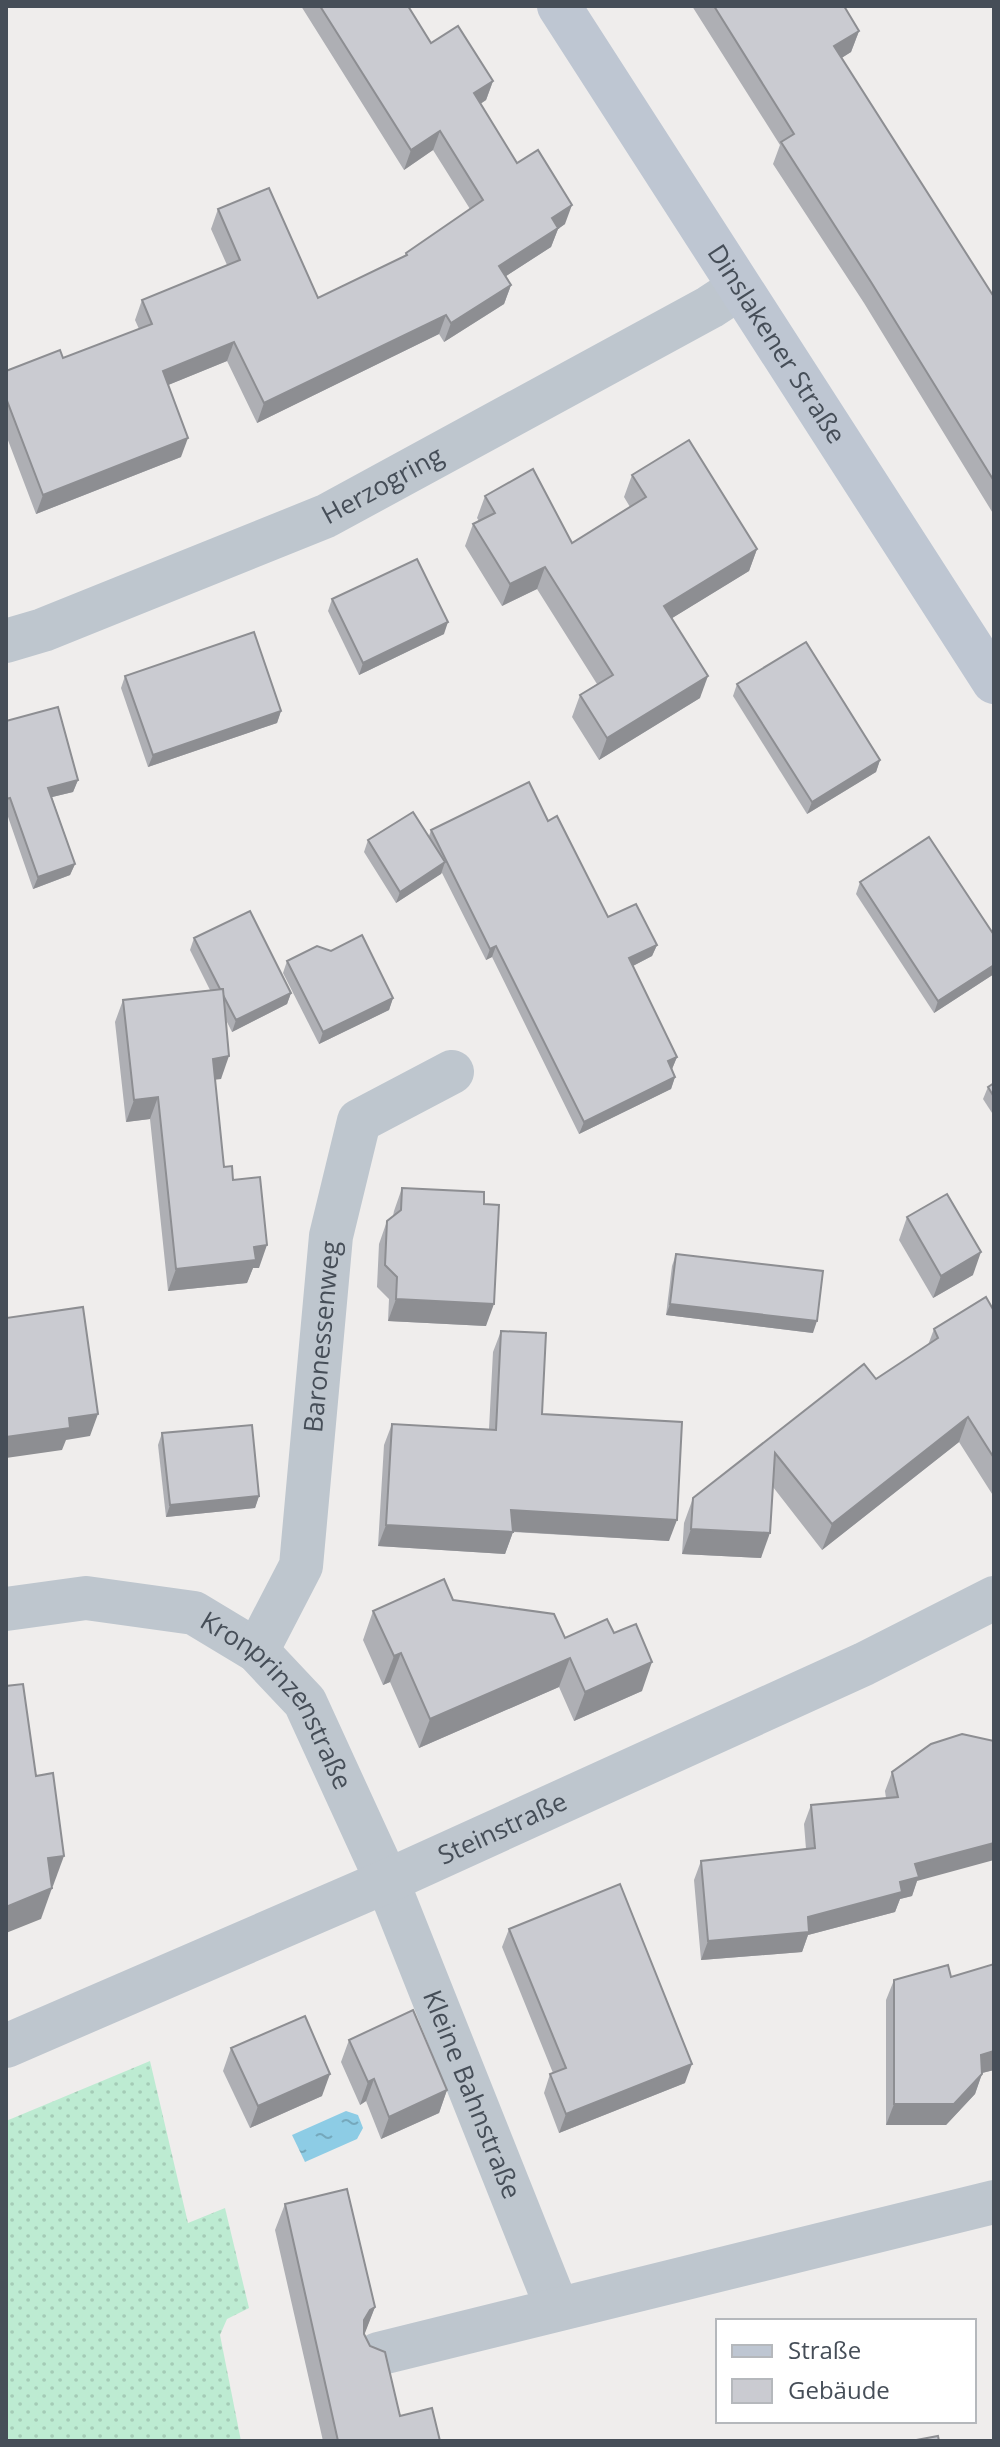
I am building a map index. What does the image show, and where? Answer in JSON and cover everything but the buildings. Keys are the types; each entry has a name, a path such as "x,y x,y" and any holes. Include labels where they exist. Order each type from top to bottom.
{"main road":[{"name":"Dinslakener Straße","path":"559,6 994,682"}],"street":[{"name":"Herzogring","path":"6,641 43,630 326,516 710,307 739,288"},
{"name":"Baronessenweg","path":"257,1651 301,1566 331,1236 359,1121 452,1072"},
{"name":"Kronprinzenstraße","path":"6,1609 86,1598 194,1613 257,1651 305,1702 387,1881"},
{"name":"Steinstraße","path":"6,2046 387,1881 864,1664 994,1598"},
{"name":"Kleine Bahnstraße","path":"387,1881 557,2308"},
{"path":"378,2354 994,2202"}],"green space":[{"path":"150,2061 188,2223 225,2208 249,2308 227,2319 220,2335 241,2441 6,2441 6,2121"}],"water":[{"path":"346,2111 358,2115 363,2128 357,2139 305,2162 292,2135"}]}
